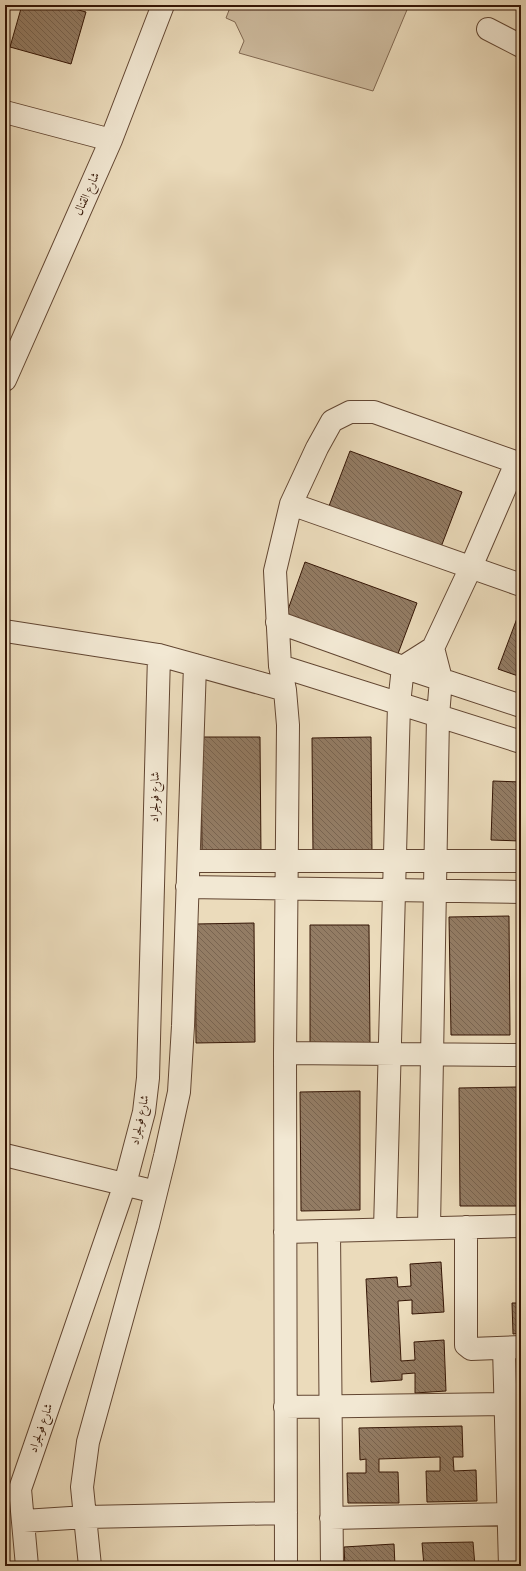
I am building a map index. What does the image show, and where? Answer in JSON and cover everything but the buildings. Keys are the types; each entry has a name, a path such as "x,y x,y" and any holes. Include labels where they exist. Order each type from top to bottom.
{"street":[{"name":"شارع القنال","path":"5,380 111,140 163,5"},
{"path":"488,29 521,46"},
{"path":"5,112 111,140"},
{"path":"286,1566 285,1053 288,725 280,666 275,571 291,504 317,448 332,421 350,412 374,412 519,464 433,648 403,667"},
{"path":"291,504 521,585"},
{"path":"277,622 403,667 521,706"},
{"path":"5,631 159,655 284,690"},
{"path":"429,1228 438,716 441,680 433,648"},
{"name":"شارع فولجراد","path":"27,1566 24,1521 13,1487 125,1184 144,1112 148,1078 159,655"},
{"path":"90,1566 82,1487 88,1442 156,1192 179,1092 189,861 195,665"},
{"path":"280,666 521,742"},
{"path":"385,1229 399,704 403,667"},
{"path":"189,861 521,861"},
{"path":"187,887 521,892"},
{"path":"285,1053 521,1055"},
{"path":"5,1155 156,1192"},
{"path":"285,1232 521,1226"},
{"path":"466,1227 466,1345 469,1349 513,1348 506,1404 513,1526 510,1566"},
{"path":"329,1231 332,1566"},
{"path":"286,1407 506,1404"},
{"path":"24,1521 86,1517 286,1513"},
{"path":"331,1518 513,1526"}],"shaded area":[{"path":"231,5 409,5 373,91 239,53 244,41 235,22 226,18"}]}
